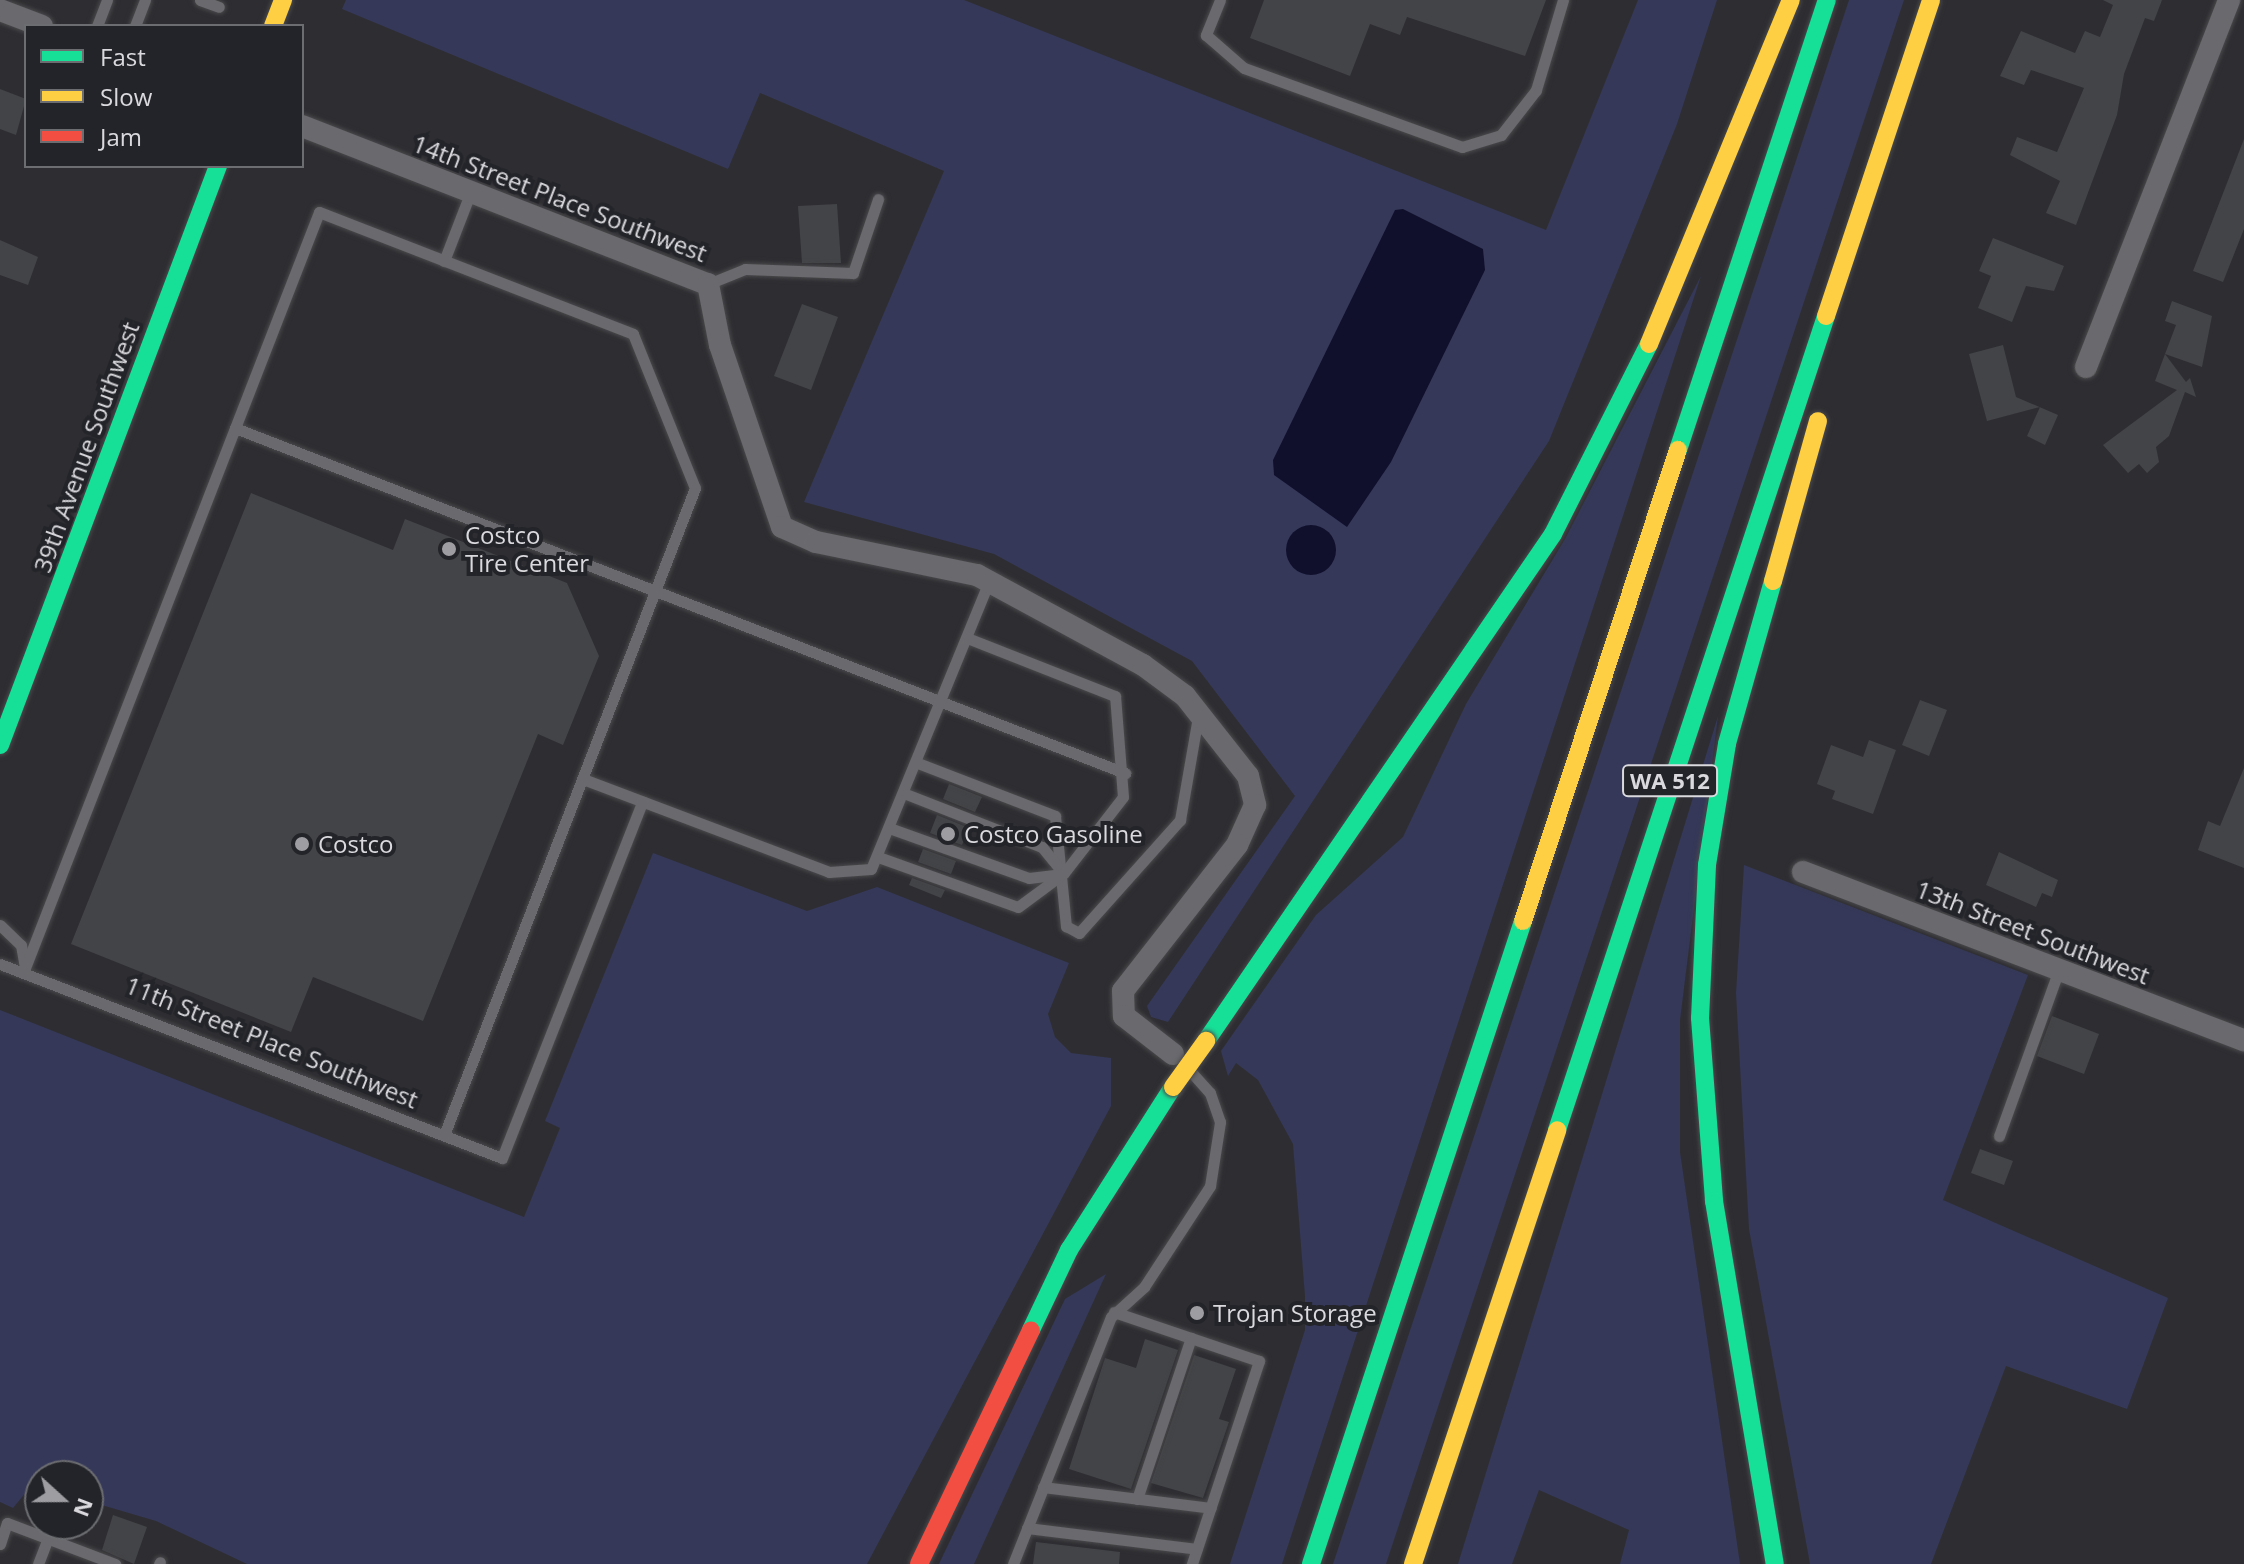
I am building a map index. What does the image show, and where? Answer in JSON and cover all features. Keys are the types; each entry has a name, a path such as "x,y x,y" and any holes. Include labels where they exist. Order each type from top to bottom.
{"main road":[{"path":"274,24 283,0"},
{"path":"919,1564 1069,1250 1173,1087 1553,534 1638,370 1791,0"},
{"path":"1311,1564 1827,0"},
{"name":"WA 512","path":"1413,1564 1931,0"},
{"path":"1841,340 1940,0"},
{"name":"39th Avenue Southwest","path":"0,745 217,168"},
{"path":"1775,1564 1714,1201 1700,1018 1707,865 1727,744 1824,400"}],"street":[{"path":"2086,367 2229,0"},
{"path":"0,10 37,24"},
{"name":"14th Street Place Southwest","path":"304,127 708,284 720,345 782,527 816,542 927,560 989,580 1156,673 1199,712 1253,784 1255,805 1237,845 1123,991 1124,1016 1173,1054"},
{"name":"13th Street Southwest","path":"1803,872 2059,969 2242,1032"}],"lane":[{"path":"98,24 107,0"},
{"path":"136,24 145,0"},
{"path":"200,0 219,7"},
{"path":"1220,0 1206,35 1244,68 1462,147 1501,135 1536,90 1563,0"},
{"path":"444,261 471,191"},
{"path":"708,284 745,269 853,273 878,199"},
{"path":"25,968 319,212 633,334 695,488 444,1135"},
{"path":"235,428 1125,773"},
{"path":"583,779 840,875 871,869 881,858 989,580"},
{"path":"881,858 1018,907 1064,873 1101,833 1123,797 1125,773 1115,696 967,638"},
{"path":"918,763 1055,816 1064,873 1066,926 1079,933 1180,820 1199,712"},
{"path":"906,794 1042,847 1064,873"},
{"name":"11th Street Place Southwest","path":"0,964 25,968 502,1158 642,802"},
{"path":"892,829 1029,878 1064,873"},
{"path":"0,925 21,945 25,968"},
{"path":"1999,1136 2059,969"},
{"name":"14th Street Place Southwest","path":"1013,1564 1114,1312 1144,1287 1191,1222 1215,1169 1216,1106 1173,1054"},
{"path":"1114,1312 1259,1361 1192,1564"},
{"path":"1137,1499 1191,1338"},
{"path":"1043,1487 1211,1508"},
{"path":"0,1544 7,1523 24,1529"},
{"path":"1027,1528 1197,1549"},
{"path":"38,1564 47,1540"},
{"path":"53,1540 115,1564"}],"shaded area":[{"path":"346,0 964,0 1546,230 1638,0 1717,0 1677,124 1549,441 1168,1022 1151,1017 1147,1006 1295,796 1192,661 994,554 804,502 944,171 760,93 728,169 342,9"},
{"path":"1849,0 1904,0 1386,1564 1333,1564"},
{"path":"1403,209 1483,249 1485,270 1391,462 1347,527 1274,475 1273,460 1395,210"},
{"path":"1701,276 1282,1564 1230,1564 1305,1330 1305,1296 1293,1144 1258,1080 1236,1063 1228,1076 1221,1051 1316,915 1403,837 1466,704 1565,539"},
{"path":"1311,525 1329,532 1336,550 1329,568 1311,575 1293,568 1286,550 1293,532"},
{"path":"1718,716 1680,1020 1680,1152 1740,1564 1620,1564 1629,1530 1539,1490 1512,1564 1458,1564"},
{"path":"653,853 807,911 877,887 1069,963 1048,1014 1055,1037 1071,1053 1111,1058 1111,1106 867,1564 247,1564 156,1521 104,1506 104,1460 24,1460 24,1495 13,1508 0,1502 0,1010 524,1217 560,1128 545,1121"},
{"path":"1744,865 2028,975 1943,1200 2168,1298 2127,1409 2006,1366 1931,1564 1810,1564 1749,1229 1736,993"},
{"path":"1106,1274 974,1564 939,1564 1065,1299"}],"building":[{"path":"1264,0 1546,0 1525,56 1407,17 1400,35 1370,24 1350,76 1250,38"},
{"path":"2103,0 2162,0 2154,21 2145,18 2124,74 2117,115 2076,225 2046,213 2060,181 2010,155 2017,137 2057,152 2084,88 2031,70 2024,85 2000,76 2021,31 2075,53 2085,31 2100,37 2113,5"},
{"path":"0,89 24,98 24,106 16,135 0,129"},
{"path":"2244,139 2244,229 2223,282 2193,271"},
{"path":"837,204 841,263 802,263 798,206"},
{"path":"1993,238 2064,266 2054,291 2026,286 2012,322 1978,308 1991,276 1979,271"},
{"path":"0,240 38,257 28,285 0,275"},
{"path":"2172,301 2212,316 2202,367 2165,354 2176,325 2165,321"},
{"path":"802,304 838,317 811,390 774,376"},
{"path":"2003,345 2016,397 2040,407 1987,421 1969,354"},
{"path":"2165,354 2186,382 2190,378 2196,397 2185,392 2169,436 2156,447 2159,462 2147,473 2139,464 2128,473 2103,445 2177,390 2155,381"},
{"path":"2040,407 2058,415 2045,445 2027,436"},
{"name":"Costco","path":"251,493 393,550 405,519 567,583 599,656 563,745 538,734 423,1021 313,977 291,1032 71,944"},
{"path":"1920,700 1947,710 1929,756 1902,745"},
{"path":"1869,740 1896,750 1873,814 1832,799 1835,791 1817,784 1831,745 1863,757"},
{"path":"2244,768 2244,868 2198,850 2208,821 2220,826"},
{"path":"949,784 982,797 975,812 943,799"},
{"path":"937,815 969,828 962,845 930,833"},
{"path":"923,849 956,861 951,874 918,862"},
{"path":"1999,852 2058,880 2052,897 2042,893 2036,907 1986,885"},
{"path":"912,878 945,890 941,898 909,885"},
{"path":"2052,1016 2099,1034 2084,1074 2037,1056"},
{"path":"1980,1149 2013,1161 2004,1185 1971,1173"},
{"path":"1145,1339 1178,1350 1131,1489 1069,1469 1105,1358 1136,1368"},
{"path":"1194,1355 1236,1369 1219,1419 1229,1422 1203,1498 1151,1483"},
{"path":"113,1515 147,1527 134,1564 102,1550"},
{"path":"1036,1542 1120,1552 1119,1564 1033,1564"}],"traffic: fast":[{"path":"1678,450 1827,0"},
{"path":"0,745 217,168"},
{"path":"1557,1130 1826,316"},
{"path":"1206,1041 1553,534 1649,344"},
{"path":"1773,581 1727,744 1707,865 1700,1018 1714,1201 1775,1564"},
{"path":"1311,1564 1523,921"},
{"path":"1031,1330 1069,1250 1173,1087"}],"traffic: slow":[{"path":"274,24 283,0"},
{"path":"1649,344 1791,0"},
{"path":"1826,316 1931,0"},
{"path":"1773,581 1818,421"},
{"path":"1523,921 1678,450"},
{"path":"1173,1087 1206,1041"},
{"path":"1413,1564 1557,1130"}],"traffic: jam":[{"path":"919,1564 1031,1330"}],"place":[{"name":"Costco Tire Center","path":"449,549"},
{"name":"Costco Gasoline","path":"948,834"},
{"name":"Costco","path":"302,844"},
{"name":"Trojan Storage","path":"1197,1313"}]}
